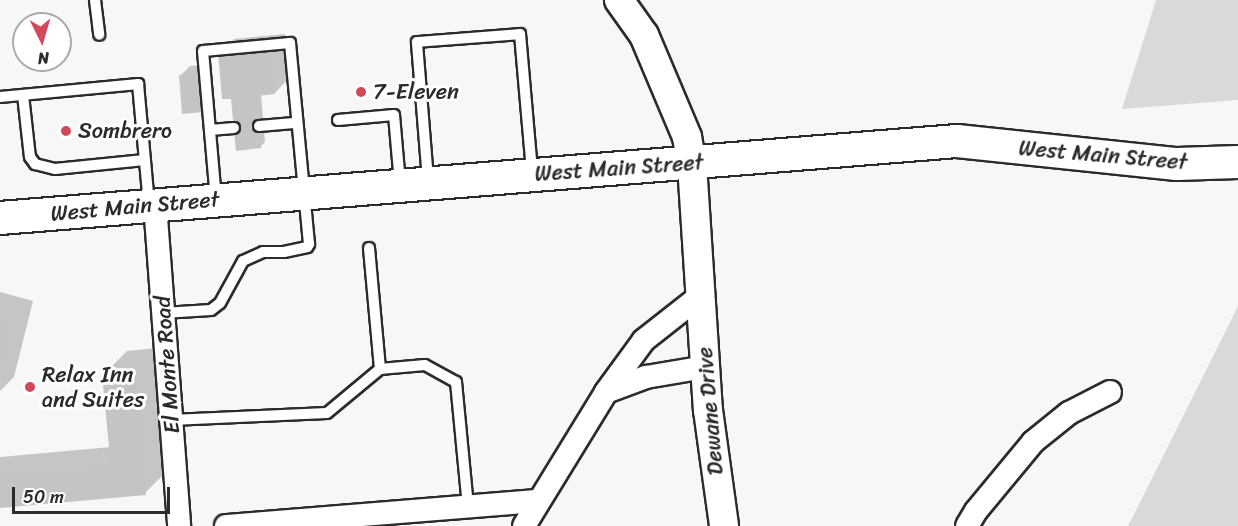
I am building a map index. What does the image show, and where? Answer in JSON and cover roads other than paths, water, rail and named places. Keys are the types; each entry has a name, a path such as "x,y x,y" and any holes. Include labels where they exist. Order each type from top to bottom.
{"main road":[{"name":"West Main Street","path":"0,218 957,141 1178,164 1238,162"}],"street":[{"name":"Dewane Drive","path":"619,0 644,35 687,137 692,164 705,367 724,526"},
{"name":"El Monte Road","path":"152,204 163,313 179,526"},
{"path":"524,526 606,392 644,340 700,296"},
{"path":"606,392 646,377 705,367"},
{"path":"967,526 976,511 1033,442 1069,413 1110,392"},
{"path":"226,526 538,501"}],"lane":[{"path":"95,0 99,36"},
{"path":"414,184 417,42 520,34 532,175"},
{"path":"163,313 210,310 220,303 243,261 263,252 307,248 309,244 290,43 203,51 216,200"},
{"path":"0,97 138,84 145,160 152,204"},
{"path":"23,94 30,157 35,164 55,169 145,160"},
{"path":"338,120 394,115 414,184"},
{"path":"259,126 297,123"},
{"path":"210,130 234,128"},
{"path":"369,248 380,369"},
{"path":"171,420 327,412 380,369 424,365 456,382 468,507"}],"place":[{"name":"7-Eleven","path":"361,92"},
{"name":"Sombrero","path":"66,131"},
{"name":"Relax Inn and Suites","path":"30,387"}]}
